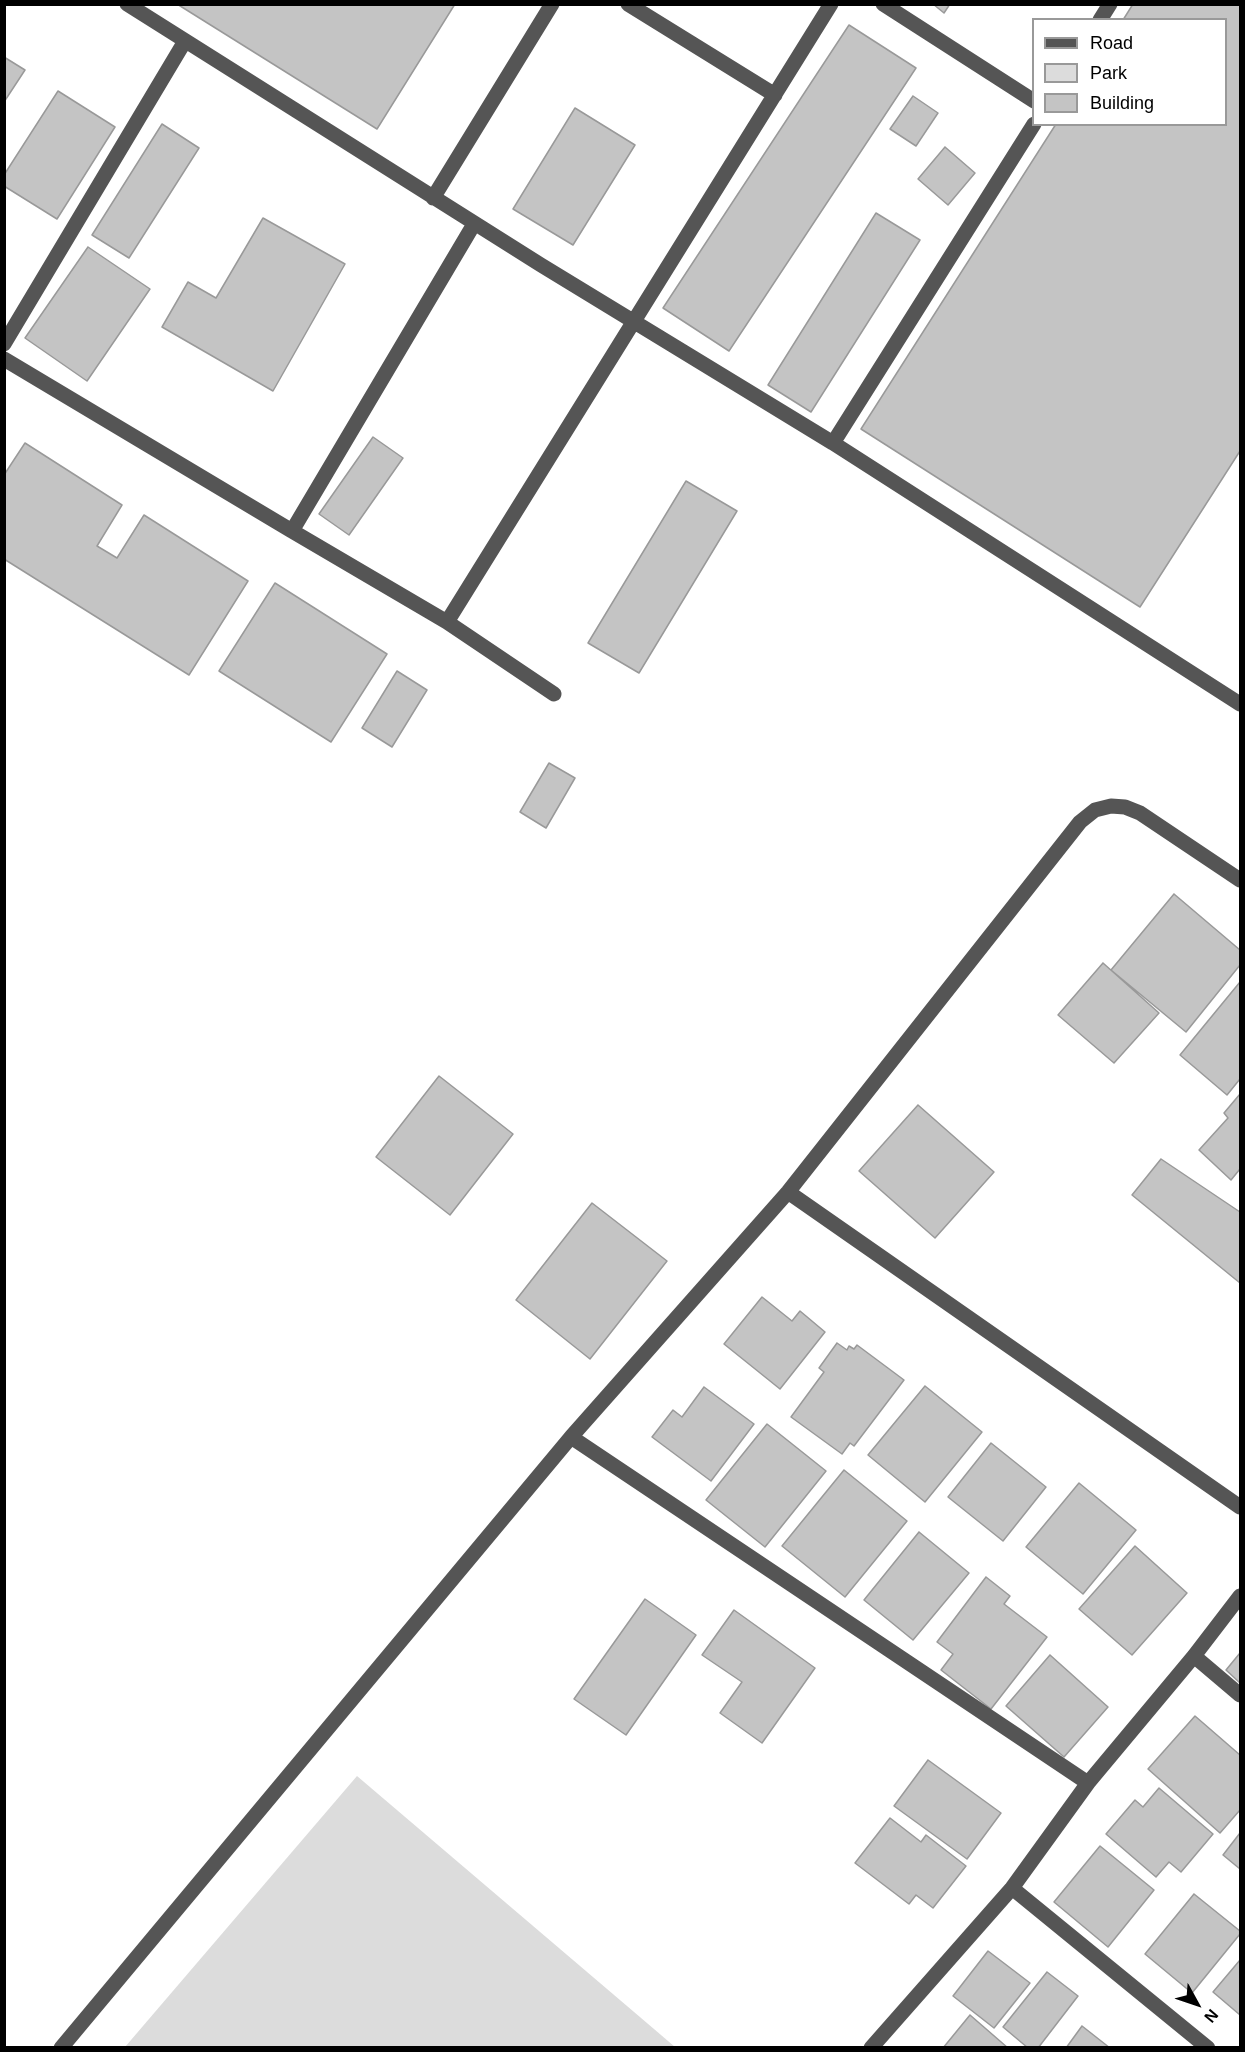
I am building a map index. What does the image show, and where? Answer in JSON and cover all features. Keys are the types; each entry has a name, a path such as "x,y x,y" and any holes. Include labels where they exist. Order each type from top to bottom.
{"street":[{"path":"127,4 474,224 833,443 1240,704"},
{"path":"433,198 552,4"},
{"path":"628,4 775,94"},
{"path":"447,622 831,4"},
{"path":"883,4 1032,100"},
{"path":"1101,18 1110,4"},
{"path":"4,344 185,41"},
{"path":"833,443 1033,126"},
{"path":"292,531 474,224"},
{"path":"4,359 447,622 554,694"},
{"path":"61,2048 571,1437 788,1192 1080,822 1095,810 1111,806 1125,807 1140,813 1240,880"},
{"path":"788,1192 1240,1507"},
{"path":"571,1437 1088,1783"},
{"path":"871,2048 1012,1888 1088,1783 1194,1656 1240,1596"},
{"path":"1194,1656 1240,1695"},
{"path":"1012,1888 1208,2048"}],"green space":[{"path":"357,1776 654,2029 675,2047 125,2047"}],"building":[{"path":"177,4 455,4 377,129"},
{"path":"933,4 950,4 944,13"},
{"path":"1133,4 1240,4 1240,451 1140,607 861,429 1055,126 1227,126 1227,18 1124,18"},
{"path":"849,25 916,68 729,351 663,308"},
{"path":"4,57 25,70 4,102"},
{"path":"58,91 115,127 57,219 4,186 4,175"},
{"path":"913,96 938,113 916,146 890,129"},
{"path":"575,108 635,145 573,245 513,209"},
{"path":"162,124 199,148 129,258 92,235"},
{"path":"945,147 975,173 948,205 918,179"},
{"path":"876,213 920,240 811,412 768,385"},
{"path":"263,218 345,264 273,391 162,327 188,282 216,298"},
{"path":"88,247 150,289 87,381 25,338"},
{"path":"373,437 403,458 349,535 319,514"},
{"path":"25,443 122,505 97,546 117,558 144,515 248,581 189,675 4,559 4,475"},
{"path":"686,481 737,511 639,673 588,643"},
{"path":"275,583 387,654 331,742 219,671"},
{"path":"397,671 427,690 392,747 362,728"},
{"path":"549,763 575,778 546,828 520,812"},
{"path":"1174,894 1240,950 1240,965 1186,1032 1111,970"},
{"path":"1103,963 1159,1013 1114,1063 1058,1015"},
{"path":"1240,982 1240,1079 1227,1095 1180,1055"},
{"path":"439,1076 513,1134 450,1215 376,1157"},
{"path":"1240,1094 1240,1169 1231,1180 1199,1150 1228,1118 1224,1113"},
{"path":"918,1105 994,1172 935,1238 859,1171"},
{"path":"1161,1159 1240,1212 1240,1283 1132,1195"},
{"path":"592,1203 667,1261 590,1359 516,1300"},
{"path":"762,1297 792,1321 800,1311 825,1332 780,1389 724,1344"},
{"path":"837,1343 847,1350 849,1346 854,1349 857,1345 904,1380 854,1446 850,1443 842,1454 791,1417 824,1372 819,1368"},
{"path":"925,1386 982,1432 925,1502 868,1455"},
{"path":"704,1387 754,1424 711,1481 652,1437 673,1410 682,1417"},
{"path":"767,1424 826,1471 765,1547 706,1500"},
{"path":"991,1443 1046,1487 1003,1541 948,1497"},
{"path":"844,1470 907,1521 845,1597 782,1546"},
{"path":"1079,1483 1136,1530 1083,1594 1026,1547"},
{"path":"919,1532 969,1573 913,1640 864,1600"},
{"path":"1135,1546 1187,1593 1132,1655 1079,1609"},
{"path":"986,1577 1010,1596 1004,1604 1047,1637 991,1709 941,1670 953,1654 937,1642"},
{"path":"645,1599 696,1635 626,1735 574,1699"},
{"path":"734,1610 815,1668 762,1743 720,1713 742,1682 702,1655"},
{"path":"1240,1653 1240,1683 1226,1670"},
{"path":"1050,1655 1108,1707 1064,1757 1006,1706"},
{"path":"1195,1716 1240,1755 1240,1810 1220,1833 1148,1769"},
{"path":"928,1760 1001,1813 967,1859 894,1806"},
{"path":"1159,1788 1213,1834 1181,1872 1169,1862 1156,1877 1106,1834 1135,1800 1143,1807"},
{"path":"890,1818 921,1842 926,1835 966,1866 933,1908 916,1895 909,1904 855,1863"},
{"path":"1240,1833 1240,1869 1223,1855"},
{"path":"1100,1846 1154,1890 1108,1947 1054,1902"},
{"path":"1194,1894 1240,1931 1240,1934 1192,1993 1145,1954"},
{"path":"988,1951 1030,1983 994,2028 953,1996"},
{"path":"1240,1960 1240,2015 1213,1992"},
{"path":"1047,1972 1078,1996 1038,2048 1028,2048 1003,2027"},
{"path":"970,2015 1008,2048 943,2048"},
{"path":"1082,2026 1110,2048 1066,2048"}]}
